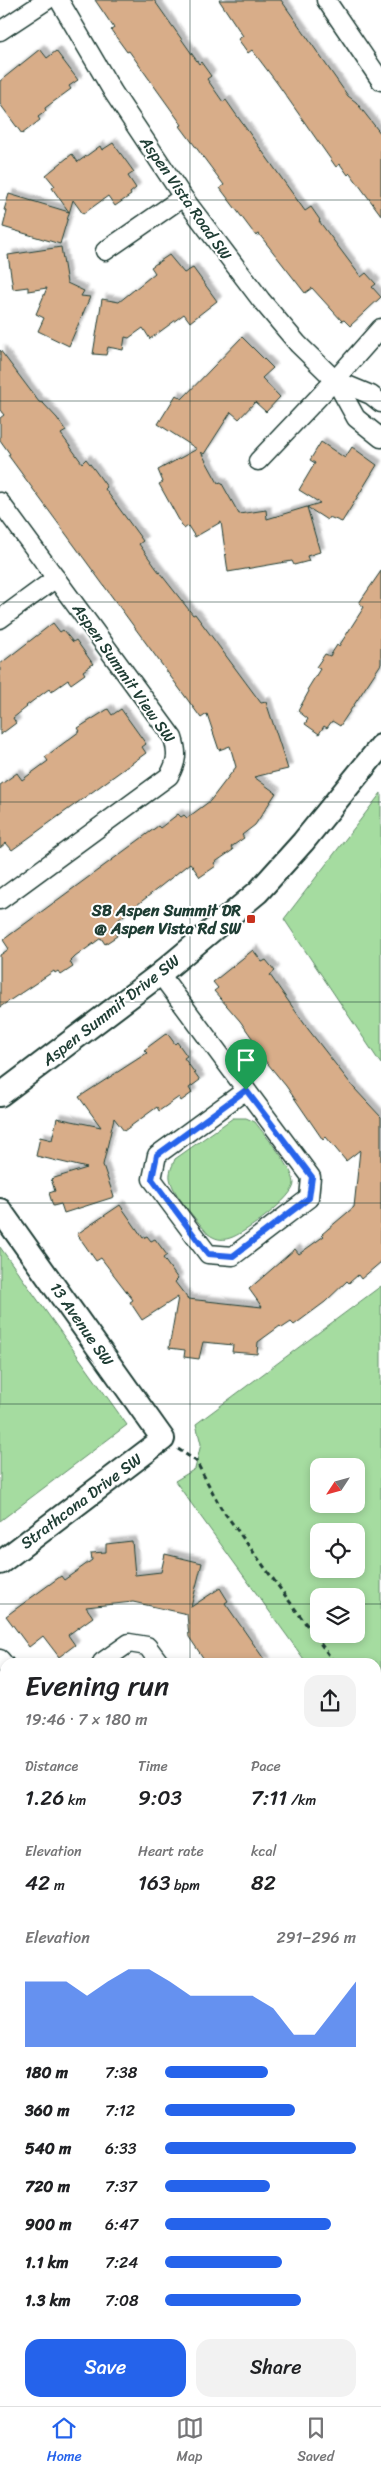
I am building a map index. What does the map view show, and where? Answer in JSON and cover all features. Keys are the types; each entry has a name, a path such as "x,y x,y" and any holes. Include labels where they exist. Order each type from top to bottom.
{"street":[{"path":"0,32 48,0"},
{"name":"Aspen Vista Road SW","path":"59,0 113,92 183,197 261,300 298,344 335,380 356,418 381,438"},
{"path":"326,0 381,81"},
{"path":"105,251 183,197"},
{"path":"258,461 335,380 381,328"},
{"name":"Aspen Vista Road SW","path":"335,380 371,395 381,403"},
{"name":"Aspen Summit View SW","path":"0,502 173,738 178,751 176,765 169,776 0,900"},
{"path":"0,619 56,578"},
{"name":"Aspen Summit Drive SW","path":"0,1095 160,974 258,892 303,842 381,746"},
{"path":"160,974 312,1177 309,1198 233,1256 208,1254 152,1179 157,1155 246,1090"},
{"name":"13 Avenue SW","path":"0,1210 163,1439"},
{"name":"Strathcona Drive SW","path":"0,1563 163,1439"},
{"path":"108,1658 129,1643 147,1646 156,1658"}],"path":[{"path":"163,1439 196,1461 221,1508 331,1658"}],"green space":[{"path":"381,793 381,1064 284,919"},
{"path":"233,1118 246,1118 255,1122 284,1160 294,1183 292,1189 278,1206 257,1223 237,1235 221,1239 208,1234 186,1207 175,1192 170,1173 175,1159"},
{"path":"0,1247 127,1425 0,1521"},
{"path":"381,1286 381,1658 303,1658 175,1481 195,1469 201,1444 196,1424"}],"building":[{"path":"95,0 154,0 199,64 201,62 211,76 207,79 223,102 226,100 305,211 311,207 319,221 361,277 366,273 376,284 372,287 381,297 350,326 344,320 342,321 312,288 305,293 259,234 256,236 220,188 224,185 180,126 182,125 129,51 127,52 111,30 114,28"},
{"path":"219,0 281,0 348,96 356,102 381,134 381,215 350,173 348,175 340,164 336,167 252,50 248,53 238,39 243,36"},
{"path":"40,49 47,58 56,51 78,80 69,86 71,89 45,108 46,111 38,117 40,120 22,134 0,104 0,81"},
{"path":"113,143 134,172 128,176 136,188 130,193 131,195 115,206 108,196 83,214 73,200 60,244 3,227 7,211 4,210 9,194 69,212 52,188 55,186 46,175 72,154 78,162 100,146 102,150"},
{"path":"61,247 67,283 84,291 81,296 90,297 69,346 38,331 44,318 36,314 47,288 28,291 28,287 13,289 8,255"},
{"path":"169,255 184,273 193,268 217,301 190,322 184,314 150,339 143,328 129,338 125,337 123,350 108,347 106,355 93,354 102,299 119,302 155,273 151,267"},
{"path":"242,337 273,368 262,378 280,397 266,412 255,402 239,419 231,412 204,454 201,452 218,483 221,482 239,514 266,510 267,519 320,503 299,490 315,463 310,460 321,442 345,458 352,447 377,465 342,522 329,517 327,520 307,507 320,552 307,556 309,561 294,565 292,561 228,572 221,522 195,537 188,526 184,529 159,484 163,482 158,470 197,449 158,424 176,395 182,399"},
{"path":"0,350 39,402 43,403 57,418 66,431 61,434 82,463 86,459 107,487 105,489 143,541 139,544 156,568 193,615 195,614 261,703 266,702 288,769 254,777 276,793 255,825 242,835 244,838 231,847 233,850 214,863 216,866 200,877 190,863 111,927 117,936 105,944 101,938 70,962 73,967 61,975 58,971 55,973 54,971 0,1007 0,955 9,949 3,940 158,826 160,828 178,814 181,817 184,815 187,818 210,801 236,767 230,746 219,750 207,714 201,718 8,455 10,454 0,440 0,418 4,415 0,410"},
{"path":"381,571 381,664 340,726 332,721 327,728 324,726 319,734 305,724 308,719 298,711 309,691 307,690 320,669 316,667 325,654 330,656 337,645 339,646 364,607 359,603"},
{"path":"53,623 60,632 63,630 73,642 76,640 93,664 83,671 85,674 71,684 68,680 51,692 49,689 26,706 13,718 16,723 0,735 0,664"},
{"path":"108,709 112,715 121,709 146,744 142,747 146,753 12,850 6,843 0,848 0,785 17,773 22,780 48,761 45,757 80,731 78,728"},
{"path":"253,950 262,962 266,960 275,971 270,975 308,1029 354,1088 381,1117 381,1262 361,1279 358,1275 349,1283 347,1281 325,1302 294,1325 291,1322 282,1328 280,1326 258,1342 257,1354 232,1352 233,1345 203,1342 199,1359 184,1357 185,1350 169,1348 178,1297 142,1320 130,1302 133,1300 101,1258 96,1261 77,1234 120,1205 143,1238 147,1236 151,1241 155,1239 167,1255 163,1258 178,1279 175,1282 188,1299 262,1307 249,1289 295,1249 299,1254 324,1236 322,1234 354,1207 360,1150 346,1161 326,1137 323,1140 286,1086 254,1047 257,1045 240,1021 214,991 218,988 213,982"},
{"path":"167,1033 175,1044 177,1042 187,1056 184,1058 200,1080 189,1088 192,1093 181,1101 179,1097 159,1111 157,1107 124,1131 114,1118 103,1165 114,1197 64,1213 61,1204 53,1206 49,1193 55,1191 51,1179 87,1168 36,1156 40,1137 52,1140 57,1118 101,1127 79,1097 147,1053 144,1050"},
{"path":"132,1541 135,1575 161,1572 165,1554 202,1563 191,1607 220,1588 228,1601 225,1603 263,1658 203,1658 189,1637 187,1614 133,1602 86,1607 93,1617 68,1635 75,1645 59,1657 43,1636 29,1647 6,1616 61,1576 64,1580 92,1560 91,1553 106,1552 106,1544"}],"place":[{"name":"SB Aspen Summit DR @ Aspen Vista Rd SW","path":"251,919"}],"route":[{"path":"246,1090 312,1177 309,1198 233,1256 208,1254 152,1179 157,1155 246,1090"}]}
